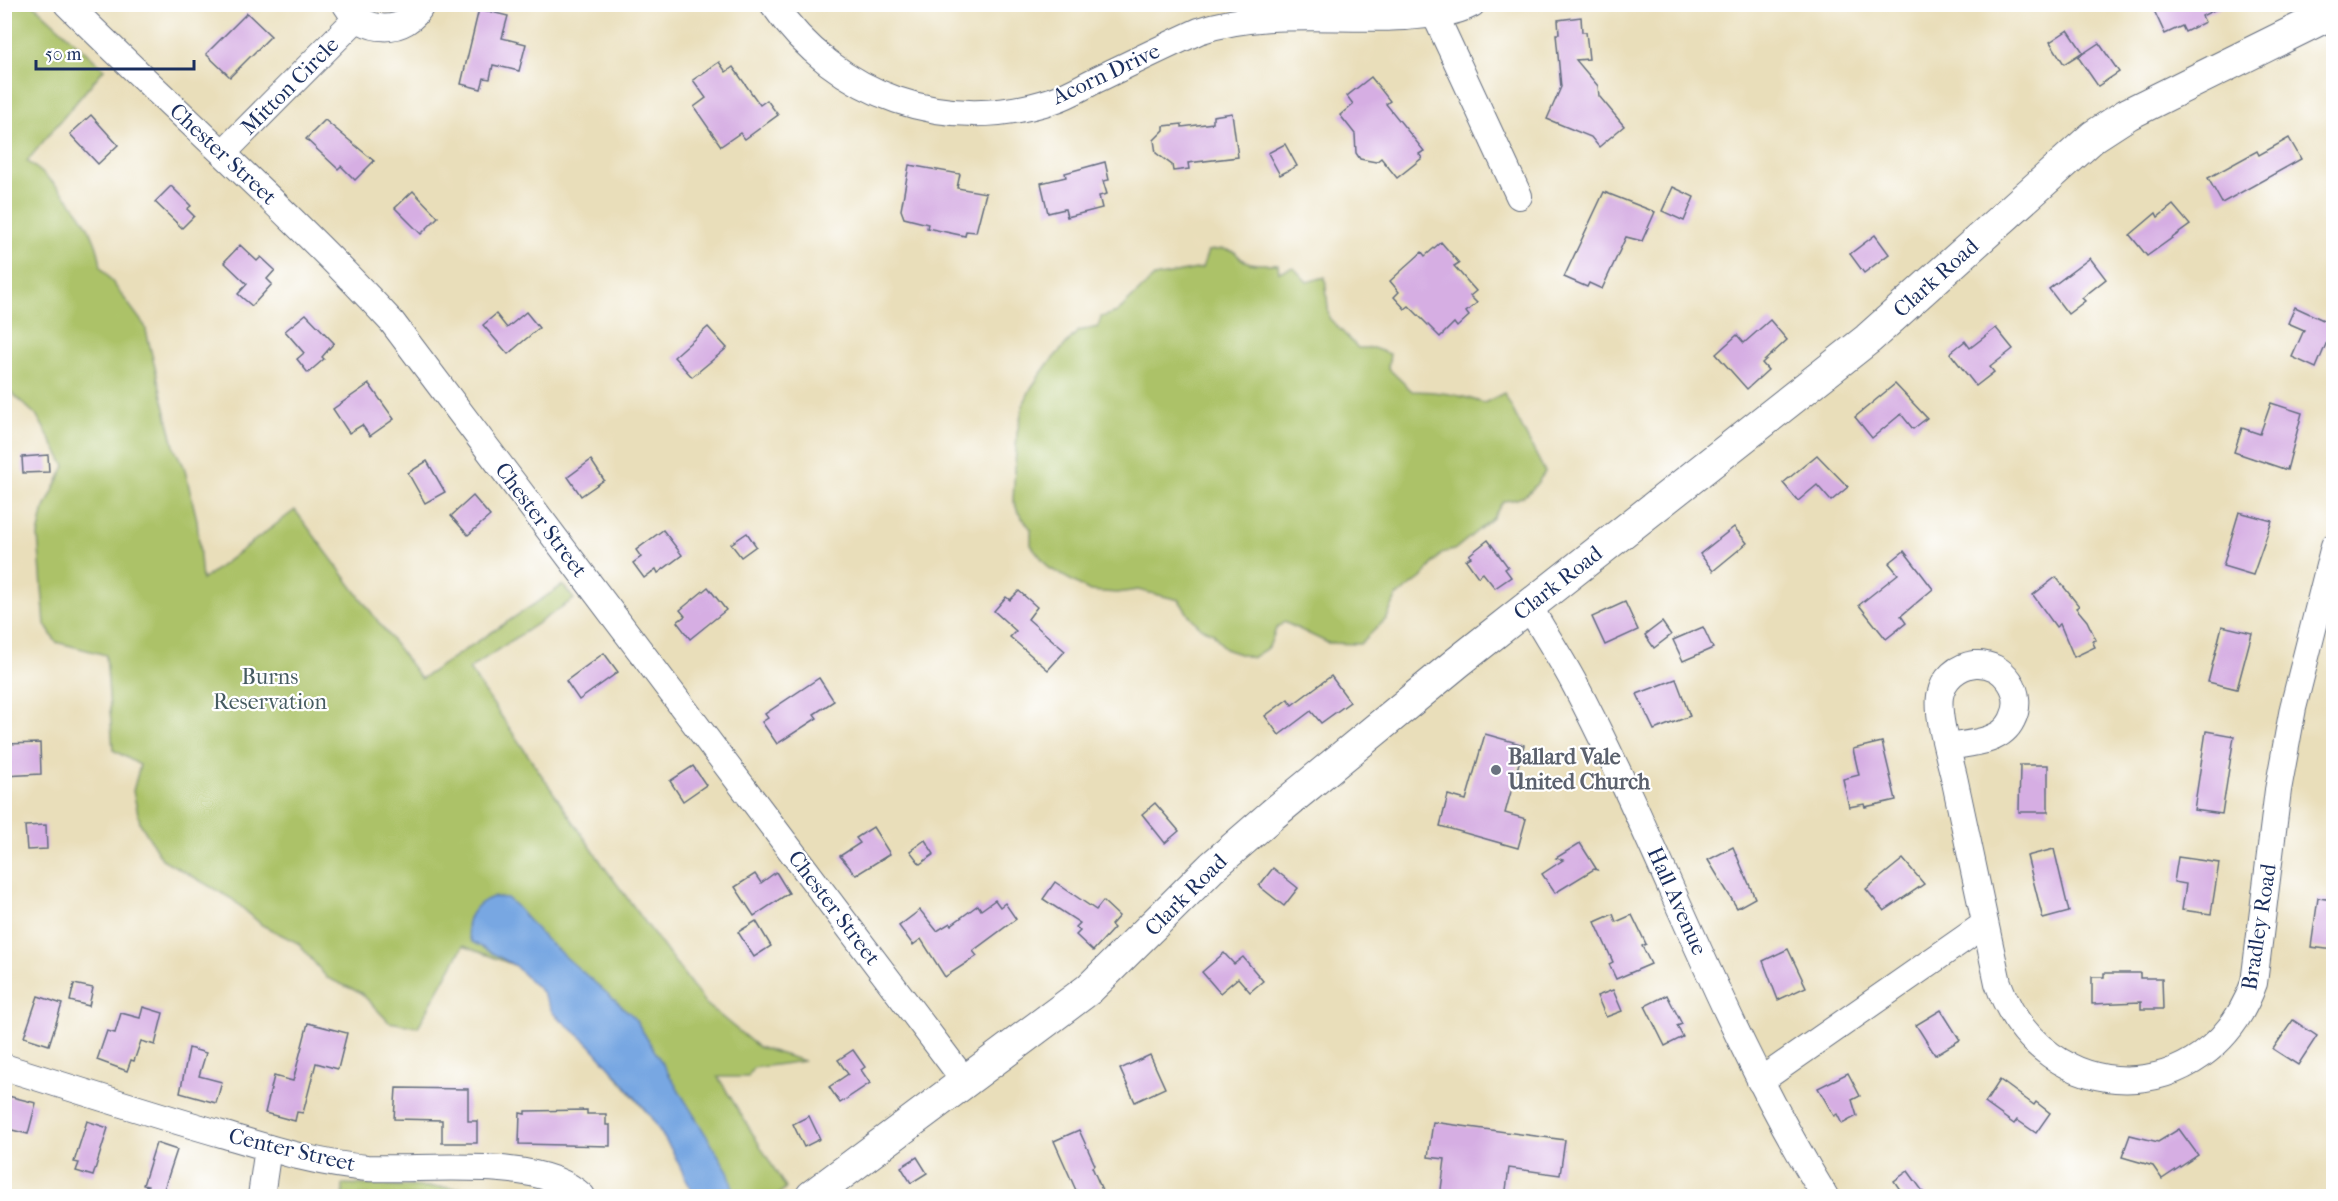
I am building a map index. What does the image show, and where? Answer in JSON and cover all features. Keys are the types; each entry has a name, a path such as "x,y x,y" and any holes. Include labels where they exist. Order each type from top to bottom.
{"main road":[{"name":"Clark Road","path":"812,1197 964,1080 1089,989 1213,866 1264,821 1529,606 1868,339 2094,136 2128,114 2334,12"}],"street":[{"name":"Chester Street","path":"68,4 301,226 392,322 964,1080"},
{"name":"Mitton Circle","path":"223,153 351,11 369,26 384,28 398,26 411,19 422,4"},
{"name":"Acorn Drive","path":"773,4 792,33 851,80 891,99 936,110 977,113 1013,110 1055,100 1198,30 1220,23 1288,18 1360,20 1472,4"},
{"path":"1433,10 1519,196"},
{"name":"Bradley Road","path":"1948,747 1998,983 2012,1016 2035,1044 2064,1065 2090,1075 2116,1080 2152,1077 2194,1061 2229,1031 2248,1001 2258,966 2280,778 2293,708 2334,546"},
{"name":"Hall Avenue","path":"1529,606 1572,680 1782,1126 1825,1197"},
{"path":"1760,1081 1985,924"},
{"name":"Center Street","path":"4,1067 268,1148 347,1166 489,1169 537,1174 567,1184 582,1197"},
{"path":"261,1197 268,1148"}],"green space":[{"name":"Burns Reservation","path":"5,5 34,5 104,69 27,161 52,182 75,207 92,236 101,267 145,326 175,450 184,466 197,520 202,580 295,510 421,679 563,585 574,599 469,669 605,868 705,1003 758,1047 804,1061 753,1068 748,1077 718,1077 786,1188 776,1196 699,1196 685,1168 654,1121 614,1073 599,1048 522,968 463,946 418,1027 389,1022 361,993 327,978 298,943 262,925 232,899 162,859 140,823 133,791 140,765 113,750 106,655 56,642 45,625 38,536 43,512 65,466 37,416 5,387"},
{"path":"1223,249 1235,252 1249,263 1278,264 1279,272 1293,267 1307,282 1325,277 1329,318 1358,348 1373,348 1390,354 1388,368 1412,391 1466,397 1484,403 1504,393 1545,472 1528,493 1518,499 1503,501 1493,518 1454,550 1442,553 1421,578 1396,597 1387,618 1360,644 1328,643 1284,622 1276,629 1269,647 1252,658 1225,649 1213,633 1201,628 1179,600 1138,590 1117,593 1090,591 1049,568 1031,545 1031,529 1019,514 1013,500 1017,433 1023,405 1031,388 1047,365 1078,331 1098,327 1101,317 1117,312 1154,277 1202,268 1208,251"},
{"path":"343,1184 547,1191 557,1196 343,1196"}],"water":[{"path":"493,897 507,898 545,939 634,1017 728,1171 733,1189 731,1196 694,1196 673,1152 651,1117 615,1073 588,1043 553,1013 542,992 514,965 472,942 468,935 468,921 480,904"}],"building":[{"path":"2151,4 2226,4 2202,16 2205,22 2185,32 2182,26 2165,34"},
{"path":"479,9 508,16 502,38 526,44 519,71 493,65 490,79 484,78 481,89 461,84"},
{"path":"247,13 271,36 230,77 206,54"},
{"path":"1581,17 1582,32 1586,32 1589,59 1576,60 1598,86 1599,96 1624,126 1599,147 1591,137 1547,119 1561,87 1556,34 1559,34 1558,20"},
{"path":"2068,30 2083,52 2064,64 2050,42"},
{"path":"2099,43 2119,72 2098,86 2078,57"},
{"path":"719,62 726,72 733,67 760,105 767,100 778,115 745,139 740,133 721,146 694,107 706,98 693,80"},
{"path":"1371,77 1390,101 1386,104 1424,151 1419,154 1422,158 1397,178 1381,158 1376,162 1360,159 1356,153 1355,134 1340,115 1353,104 1347,96"},
{"path":"1232,113 1238,157 1188,163 1189,169 1173,171 1172,165 1156,153 1154,140 1164,130 1164,126 1182,124 1182,127 1213,123 1213,116"},
{"path":"91,115 118,145 98,164 70,134"},
{"path":"325,120 374,161 355,180 341,166 338,169 306,139"},
{"path":"2289,138 2301,159 2222,203 2208,178 2257,151 2259,155"},
{"path":"1285,144 1297,166 1280,175 1268,153"},
{"path":"1105,162 1109,180 1103,181 1107,194 1099,196 1102,208 1067,217 1065,209 1048,213 1041,183 1066,177 1065,173"},
{"path":"909,165 960,174 957,188 986,193 976,232 966,231 965,236 927,228 928,224 904,218 901,210"},
{"path":"171,186 191,206 187,209 194,216 182,228 155,202"},
{"path":"1673,187 1694,197 1684,221 1662,211"},
{"path":"413,191 438,217 421,234 395,208"},
{"path":"1604,192 1655,212 1642,241 1626,237 1602,289 1589,283 1587,287 1564,277"},
{"path":"2173,205 2190,225 2147,256 2130,235 2156,213 2158,217"},
{"path":"1875,235 1889,254 1864,273 1850,254"},
{"path":"1441,242 1459,263 1454,266 1476,291 1470,296 1477,303 1466,312 1469,316 1457,327 1454,323 1440,337 1409,306 1405,309 1394,297 1399,292 1390,281 1422,252 1425,256"},
{"path":"240,245 257,261 261,257 275,270 267,279 272,284 252,306 238,294 247,284 224,262"},
{"path":"2090,258 2106,279 2082,298 2085,301 2068,314 2049,289"},
{"path":"2295,307 2334,325 2316,368 2292,357 2304,330 2288,323"},
{"path":"526,312 539,328 508,354 483,325 496,314 507,328"},
{"path":"306,314 334,343 322,357 324,359 308,373 297,359 304,353 285,331"},
{"path":"1770,320 1787,340 1762,363 1768,370 1747,389 1716,354 1737,335 1744,343"},
{"path":"708,327 727,348 692,377 674,357"},
{"path":"1996,328 2013,349 1990,367 1994,372 1976,386 1950,353 1965,341 1970,348"},
{"path":"369,384 394,419 370,436 362,425 349,433 333,409"},
{"path":"1895,384 1927,418 1913,429 1901,414 1872,438 1855,417"},
{"path":"2271,403 2302,413 2287,470 2234,452 2242,428 2260,434"},
{"path":"48,455 49,472 23,473 22,457"},
{"path":"1817,455 1848,487 1831,501 1817,485 1798,501 1783,483"},
{"path":"591,460 604,480 581,496 568,477"},
{"path":"427,461 445,492 425,503 408,473"},
{"path":"473,496 490,516 468,535 451,516"},
{"path":"2239,512 2272,521 2253,575 2223,566"},
{"path":"1734,527 1747,543 1713,571 1700,554"},
{"path":"663,530 682,555 658,573 656,569 644,578 633,563 641,557 636,550"},
{"path":"747,533 756,546 741,557 731,544"},
{"path":"1488,540 1508,567 1505,569 1511,577 1495,588 1483,573 1478,577 1466,560"},
{"path":"1904,551 1933,589 1901,616 1906,623 1886,639 1859,605 1898,574 1889,563"},
{"path":"2056,577 2079,606 2076,608 2087,621 2096,640 2092,641 2095,647 2074,657 2060,624 2056,627 2033,595"},
{"path":"708,587 726,610 690,639 677,622 685,616 680,610"},
{"path":"1019,591 1037,607 1028,619 1065,651 1048,670 1010,637 1016,631 994,611 1006,597 1010,600"},
{"path":"1625,602 1638,630 1605,645 1592,617"},
{"path":"1662,622 1671,635 1654,648 1645,635"},
{"path":"2222,626 2252,633 2237,689 2208,682"},
{"path":"1703,627 1713,648 1683,661 1673,640"},
{"path":"604,653 618,672 579,700 566,681"},
{"path":"1331,676 1350,702 1321,723 1311,711 1279,735 1265,716 1288,699 1292,705"},
{"path":"819,678 834,701 814,714 817,718 777,744 762,722 768,718 765,714"},
{"path":"1676,679 1690,716 1654,730 1637,694"},
{"path":"2206,731 2234,736 2222,814 2194,810"},
{"name":"Ballard Vale United Church","path":"1485,734 1524,745 1505,813 1526,819 1518,848 1440,826 1448,795 1466,800"},
{"path":"1882,742 1896,800 1865,807 1864,804 1849,807 1843,779 1859,775 1853,749"},
{"path":"40,743 41,774 4,776 4,744"},
{"path":"2020,765 2048,765 2048,812 2019,812"},
{"path":"693,766 706,785 683,801 670,781"},
{"path":"1155,803 1179,831 1165,843 1142,814"},
{"path":"46,825 47,849 27,850 25,826"},
{"path":"873,827 890,854 856,875 840,856 860,843 856,838"},
{"path":"925,840 934,854 920,864 910,851"},
{"path":"1580,843 1597,870 1594,869 1555,893 1542,874 1563,860 1556,858"},
{"path":"1733,847 1755,898 1737,908 1708,860"},
{"path":"2054,849 2069,912 2043,919 2027,856"},
{"path":"2178,857 2219,863 2211,914 2182,910 2186,884 2174,882"},
{"path":"1903,859 1924,884 1884,911 1866,889"},
{"path":"1273,868 1298,888 1284,906 1259,886"},
{"path":"776,872 789,893 754,916 735,887 755,874 761,883"},
{"path":"1055,882 1096,910 1103,901 1119,916 1111,925 1114,928 1093,951 1076,935 1080,931 1076,927 1080,923 1043,899"},
{"path":"2318,898 2334,900 2334,950 2311,947"},
{"path":"995,900 1000,907 1005,903 1016,919 973,951 977,956 945,977 921,939 913,945 899,926 920,910 937,931 950,923 951,925 978,905 981,910"},
{"path":"1613,914 1616,922 1632,915 1646,944 1642,946 1651,964 1616,979 1609,964 1613,962 1595,922"},
{"path":"756,921 771,946 754,957 738,932"},
{"path":"1788,949 1806,987 1778,1000 1763,961"},
{"path":"1224,953 1234,964 1243,957 1263,981 1250,992 1238,978 1220,993 1202,972"},
{"path":"2104,973 2140,973 2140,978 2162,978 2163,1009 2141,1009 2141,1002 2092,1004 2092,977 2104,977"},
{"path":"74,984 93,988 89,1006 70,1001"},
{"path":"1613,990 1622,1011 1606,1017 1597,996"},
{"path":"1667,995 1682,1024 1677,1026 1683,1037 1665,1046 1645,1006"},
{"path":"38,996 62,1004 49,1045 24,1037"},
{"path":"143,1007 163,1013 155,1045 141,1041 134,1061 131,1060 127,1071 97,1060 107,1031 115,1033 121,1013 140,1018"},
{"path":"1941,1010 1960,1040 1935,1055 1916,1025"},
{"path":"2293,1020 2317,1036 2298,1065 2273,1049"},
{"path":"308,1023 347,1033 338,1069 316,1063 303,1113 297,1112 295,1121 265,1113 274,1076 293,1081"},
{"path":"189,1048 206,1053 199,1076 222,1082 216,1103 180,1093"},
{"path":"853,1050 865,1067 861,1070 870,1083 840,1103 829,1087 848,1074 838,1060"},
{"path":"1150,1055 1165,1088 1135,1102 1120,1069"},
{"path":"1848,1073 1860,1096 1852,1100 1857,1116 1842,1124 1837,1114 1834,1116 1818,1088"},
{"path":"2000,1080 2034,1105 2036,1102 2050,1113 2036,1133 2017,1120 2014,1124 1985,1103"},
{"path":"396,1088 468,1089 468,1121 477,1121 477,1143 442,1143 442,1120 394,1119"},
{"path":"4,1095 36,1103 28,1134 4,1128"},
{"path":"587,1110 587,1114 606,1114 606,1125 610,1125 610,1146 519,1144 520,1113"},
{"path":"809,1116 820,1139 804,1147 793,1124"},
{"path":"87,1121 108,1128 93,1176 76,1171 79,1163 74,1162"},
{"path":"1433,1122 1565,1140 1560,1175 1509,1168 1505,1197 1440,1197 1445,1159 1428,1157"},
{"path":"2179,1129 2198,1155 2162,1179 2153,1166 2122,1157 2130,1135 2158,1142"},
{"path":"1079,1130 1095,1165 1092,1167 1105,1197 1079,1197 1054,1141"},
{"path":"156,1143 177,1150 162,1195 147,1190 148,1186 143,1185"},
{"path":"917,1157 927,1173 911,1183 901,1167"},
{"path":"1908,1171 1927,1197 1905,1197 1894,1181"}],"place":[{"name":"Ballard Vale United Church","path":"1496,770"}]}
